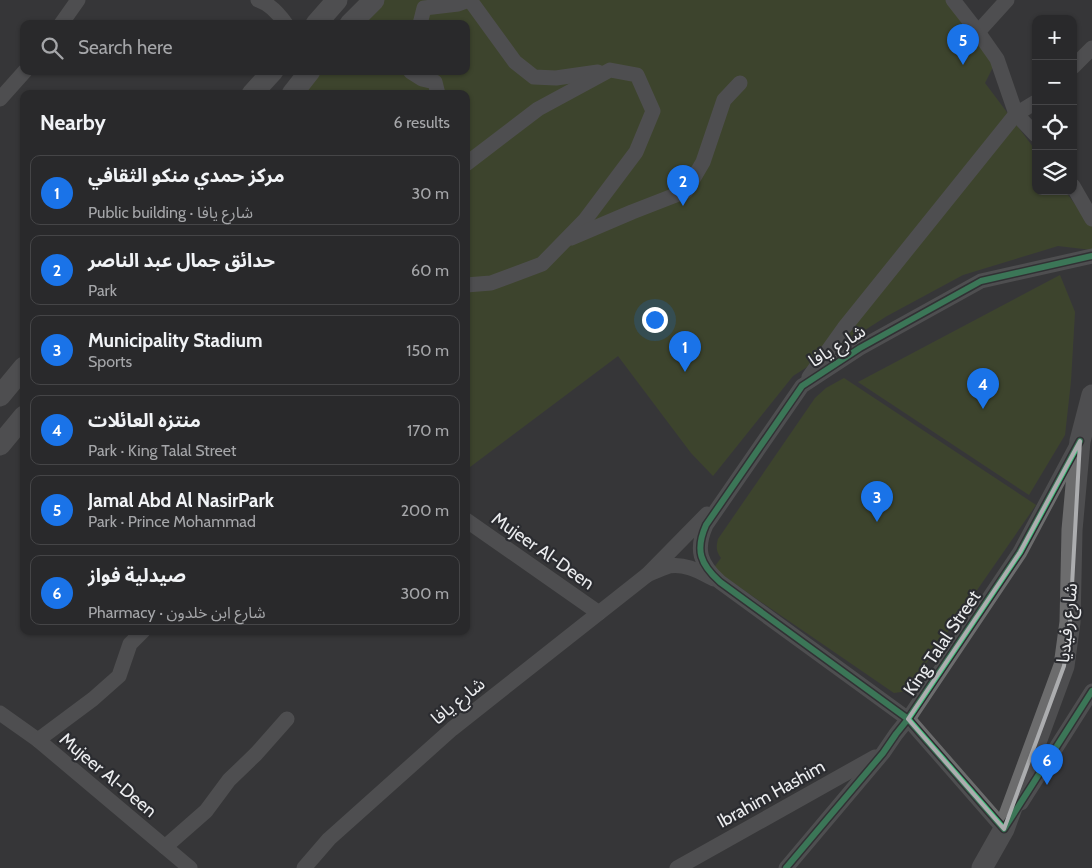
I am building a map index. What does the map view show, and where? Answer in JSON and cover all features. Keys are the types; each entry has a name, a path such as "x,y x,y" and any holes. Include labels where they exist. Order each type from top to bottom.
{"main road":[{"path":"320,20 337,0"},
{"path":"354,20 374,0"},
{"path":"256,90 269,75"},
{"path":"295,90 307,75"},
{"path":"3,387 20,371"},
{"name":"شارع رفيديا","path":"982,868 1004,829 1064,666 1070,622 1072,530 1080,441 1092,395"},
{"path":"0,445 20,421"}],"street":[{"path":"64,20 78,0"},
{"path":"258,0 278,13 283,20"},
{"path":"421,20 424,8 458,4 469,0 515,62 534,77 556,78 610,70 637,75 653,112 636,152 585,220 542,264 491,284 470,285"},
{"path":"953,0 997,60 1016,114 1032,131"},
{"path":"978,32 1007,0"},
{"path":"1077,63 1092,48"},
{"path":"470,161 538,109 610,70"},
{"path":"0,99 21,75"},
{"path":"416,75 422,79 435,82 437,90"},
{"path":"565,241 686,191 703,162 724,100 740,83"},
{"path":"802,386 844,328 1016,114 1032,104"},
{"path":"1077,193 1092,219"},
{"name":"شارع يافا","path":"715,577 703,562 700,549 701,537 706,525 802,386 860,348 981,281 1092,256"},
{"name":"King Talal Street","path":"786,868 883,753 908,719 1020,552 1080,441"},
{"path":"647,575 728,494"},
{"name":"Mujeer Al-Deen","path":"470,523 599,613"},
{"path":"647,575 669,566 679,566 688,567 715,577 908,719 1004,829 1092,691"},
{"name":"شارع يافا","path":"304,868 329,839 452,729 647,575"},
{"path":"38,740 119,676 130,644 140,635"},
{"name":"Mujeer Al-Deen","path":"0,713 38,740 190,868"},
{"path":"165,847 206,811 229,780 256,754 287,719"},
{"name":"Ibrahim Hashim","path":"677,868 883,753"}],"highlighted area":[{"path":"1080,441 1070,622 1064,666 1004,829 908,719 1020,552"}],"green space":[{"path":"378,0 951,0 997,59 985,83 1032,146 1032,195 1068,195 1092,227 1092,250 1058,246 963,275 887,316 793,376 713,476 691,453 618,356 470,467 470,90 302,90 315,75 470,75 470,20 361,20"},
{"path":"1060,275 1075,312 1071,381 1065,435 1029,495 858,382"},
{"path":"844,378 1036,505 907,691 894,693 713,569 721,558 717,549 718,539 815,398 826,388"}],"cycle path":[{"path":"1092,256 981,281 860,348 802,386 706,525 700,549 704,563 720,582 908,719 1004,829 1092,691"},
{"path":"786,868 883,753 908,719 1020,552 1080,441"}],"place":[{"name":"Jamal Abd Al NasirPark","path":"963,65"},
{"name":"حدائق جمال عبد الناصر","path":"683,206"},
{"name":"مركز حمدي منكو الثقافي","path":"685,372"},
{"name":"منتزه العائلات","path":"983,409"},
{"name":"Municipality Stadium","path":"877,522"},
{"name":"صيدلية فواز","path":"1047,785"}]}
